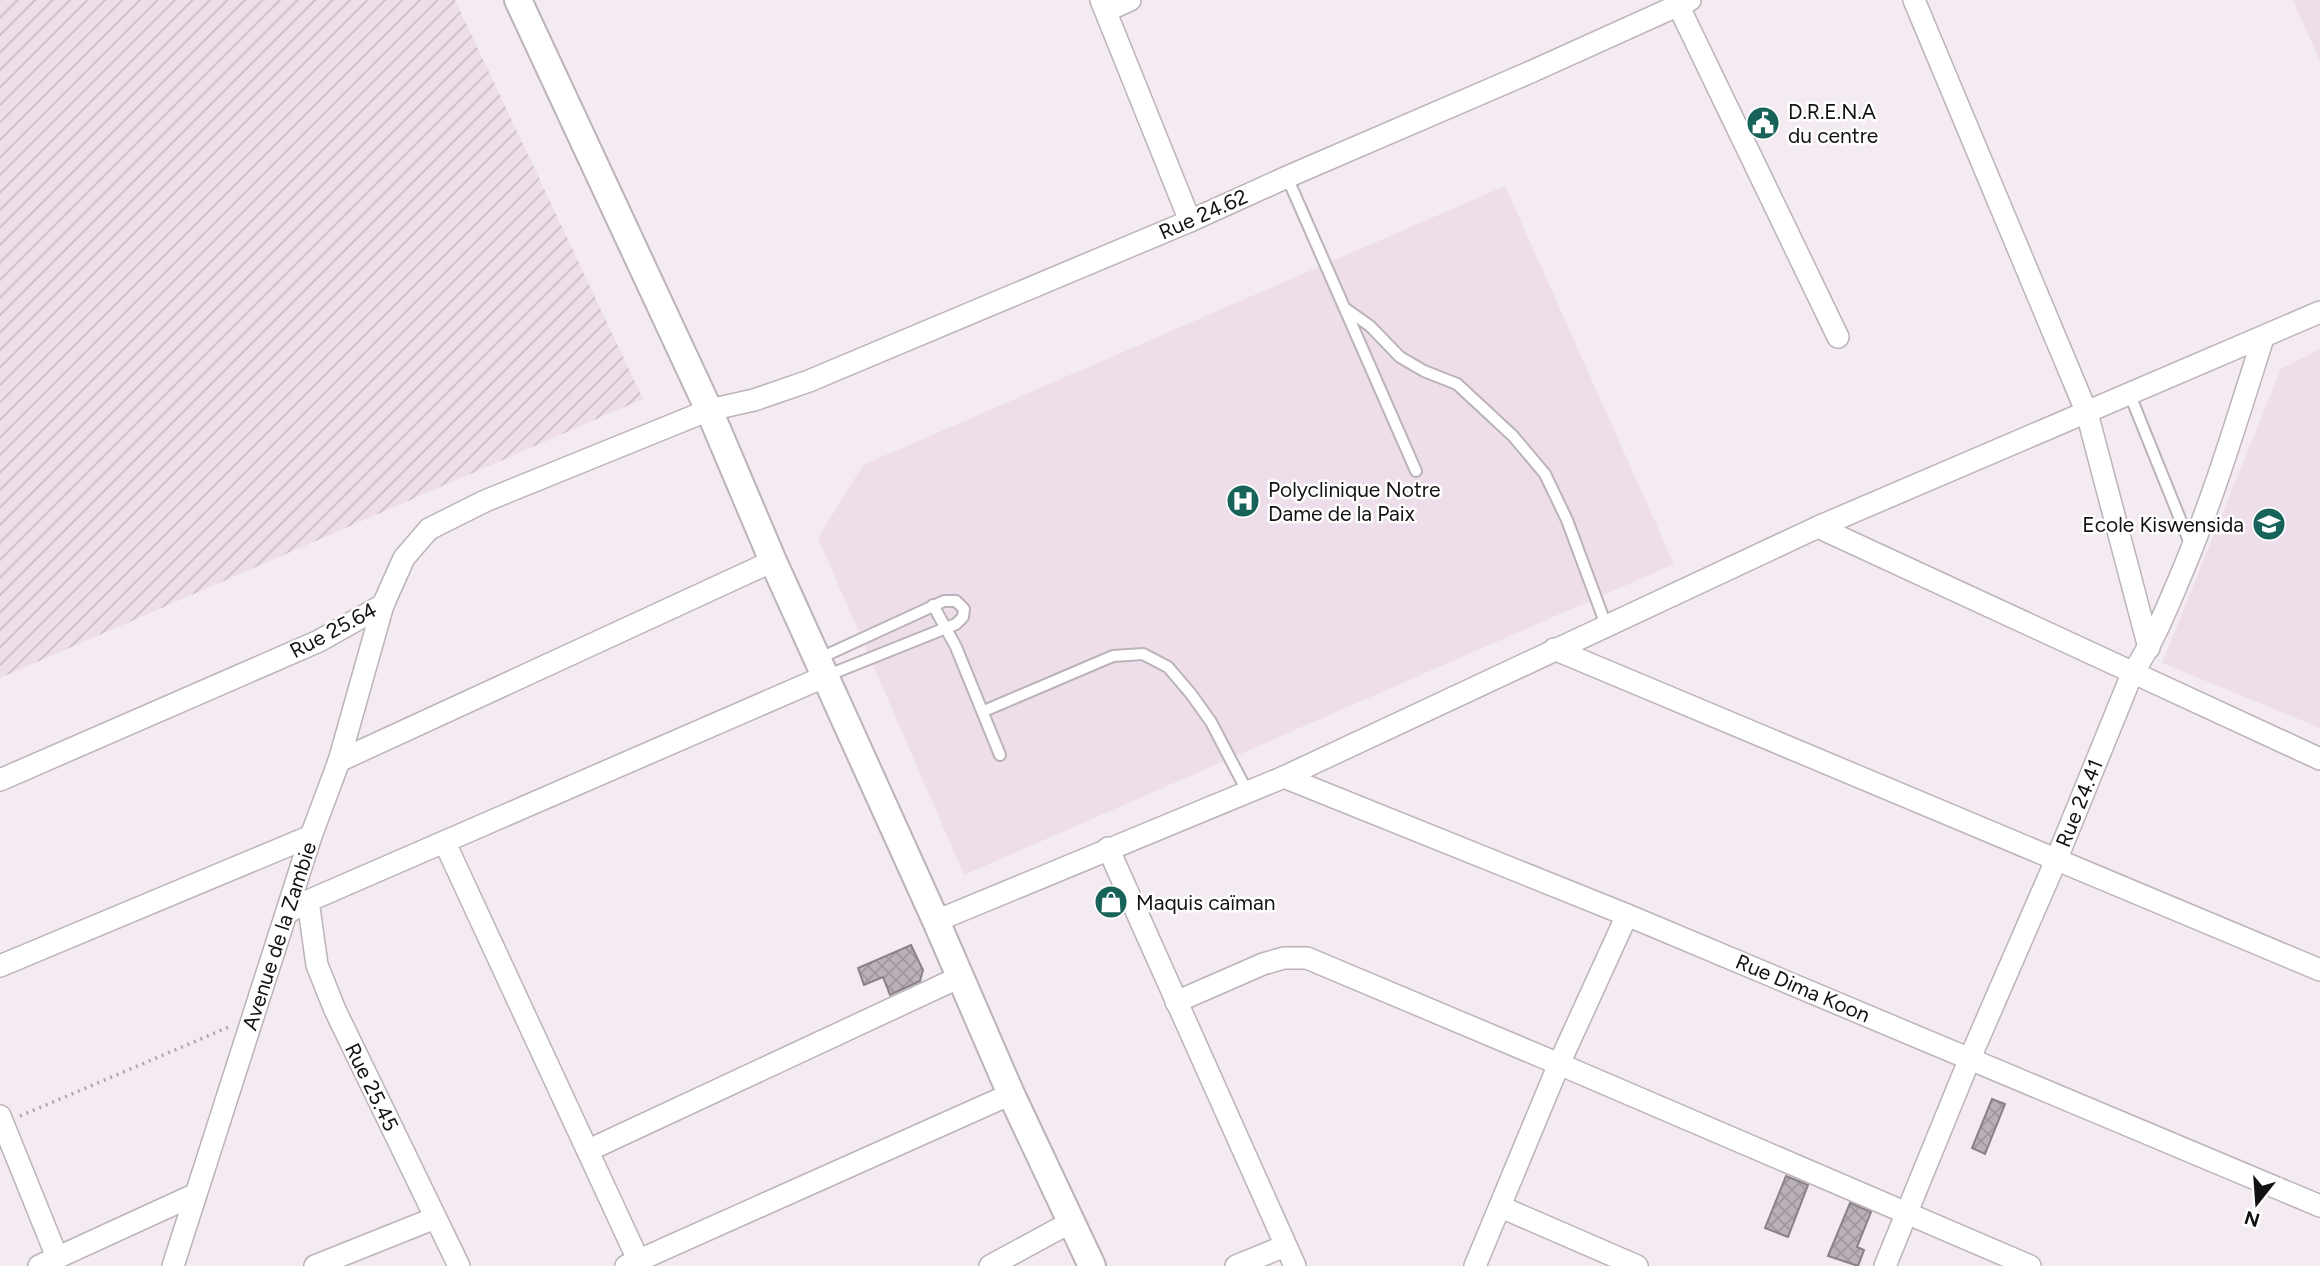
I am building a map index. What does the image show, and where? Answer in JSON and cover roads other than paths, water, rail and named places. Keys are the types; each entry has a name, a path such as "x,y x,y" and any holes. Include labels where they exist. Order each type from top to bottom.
{"street":[{"path":"518,0 709,410 773,561 1011,1094 1092,1266"},
{"path":"1130,0 1103,6 1190,221"},
{"path":"1914,0 2087,413 2150,648"},
{"path":"1684,3 1838,337"},
{"name":"Rue 24.62","path":"709,410 754,400 809,381 1190,221 1684,3"},
{"path":"936,921 1284,777 1818,527 2320,312"},
{"name":"Rue 24.41","path":"1885,1266 2132,674 2150,648 2192,549 2263,338"},
{"name":"Rue 25.64","path":"0,780 319,640 383,606 404,558 429,529 485,501 709,410"},
{"path":"1818,527 2320,759"},
{"path":"339,761 773,561"},
{"name":"Avenue de la Zambie","path":"173,1266 311,836 339,761 383,606"},
{"path":"1554,649 2320,970"},
{"path":"287,913 308,901 446,843 822,667"},
{"name":"Rue Dima Koon","path":"1284,777 1627,915 2320,1206"},
{"path":"0,966 311,836"},
{"path":"446,843 589,1150 635,1264 1011,1094"},
{"path":"1108,848 1295,1266"},
{"name":"Rue 25.45","path":"308,901 317,965 335,1010 459,1266"},
{"path":"1475,1266 1559,1064 1627,915"},
{"path":"1176,1002 1263,964 1284,958 1307,958 2030,1266"},
{"path":"589,1150 960,977"},
{"path":"1,1121 48,1262 195,1194"},
{"path":"1501,1207 1637,1266"},
{"path":"315,1266 435,1218"},
{"path":"990,1266 1071,1222"},
{"path":"1236,1266 1286,1246"}],"lane":[{"path":"1287,177 1416,471"},
{"path":"1346,309 1370,326 1400,357 1457,384 1514,436 1545,474 1567,520 1605,625"},
{"path":"2130,395 2192,549"},
{"path":"956,601 964,609 963,617 956,624 822,667 933,605 956,601"},
{"path":"933,605 956,647 1000,755"},
{"path":"984,711 1113,656 1143,654 1168,667 1191,695 1211,722 1247,791"}],"place":[{"name":"D.R.E.N.A du centre","path":"1763,123"},
{"name":"Polyclinique Notre Dame de la Paix","path":"1243,501"},
{"name":"Ecole Kiswensida","path":"2269,524"},
{"name":"Maquis caïman","path":"1111,902"}]}
